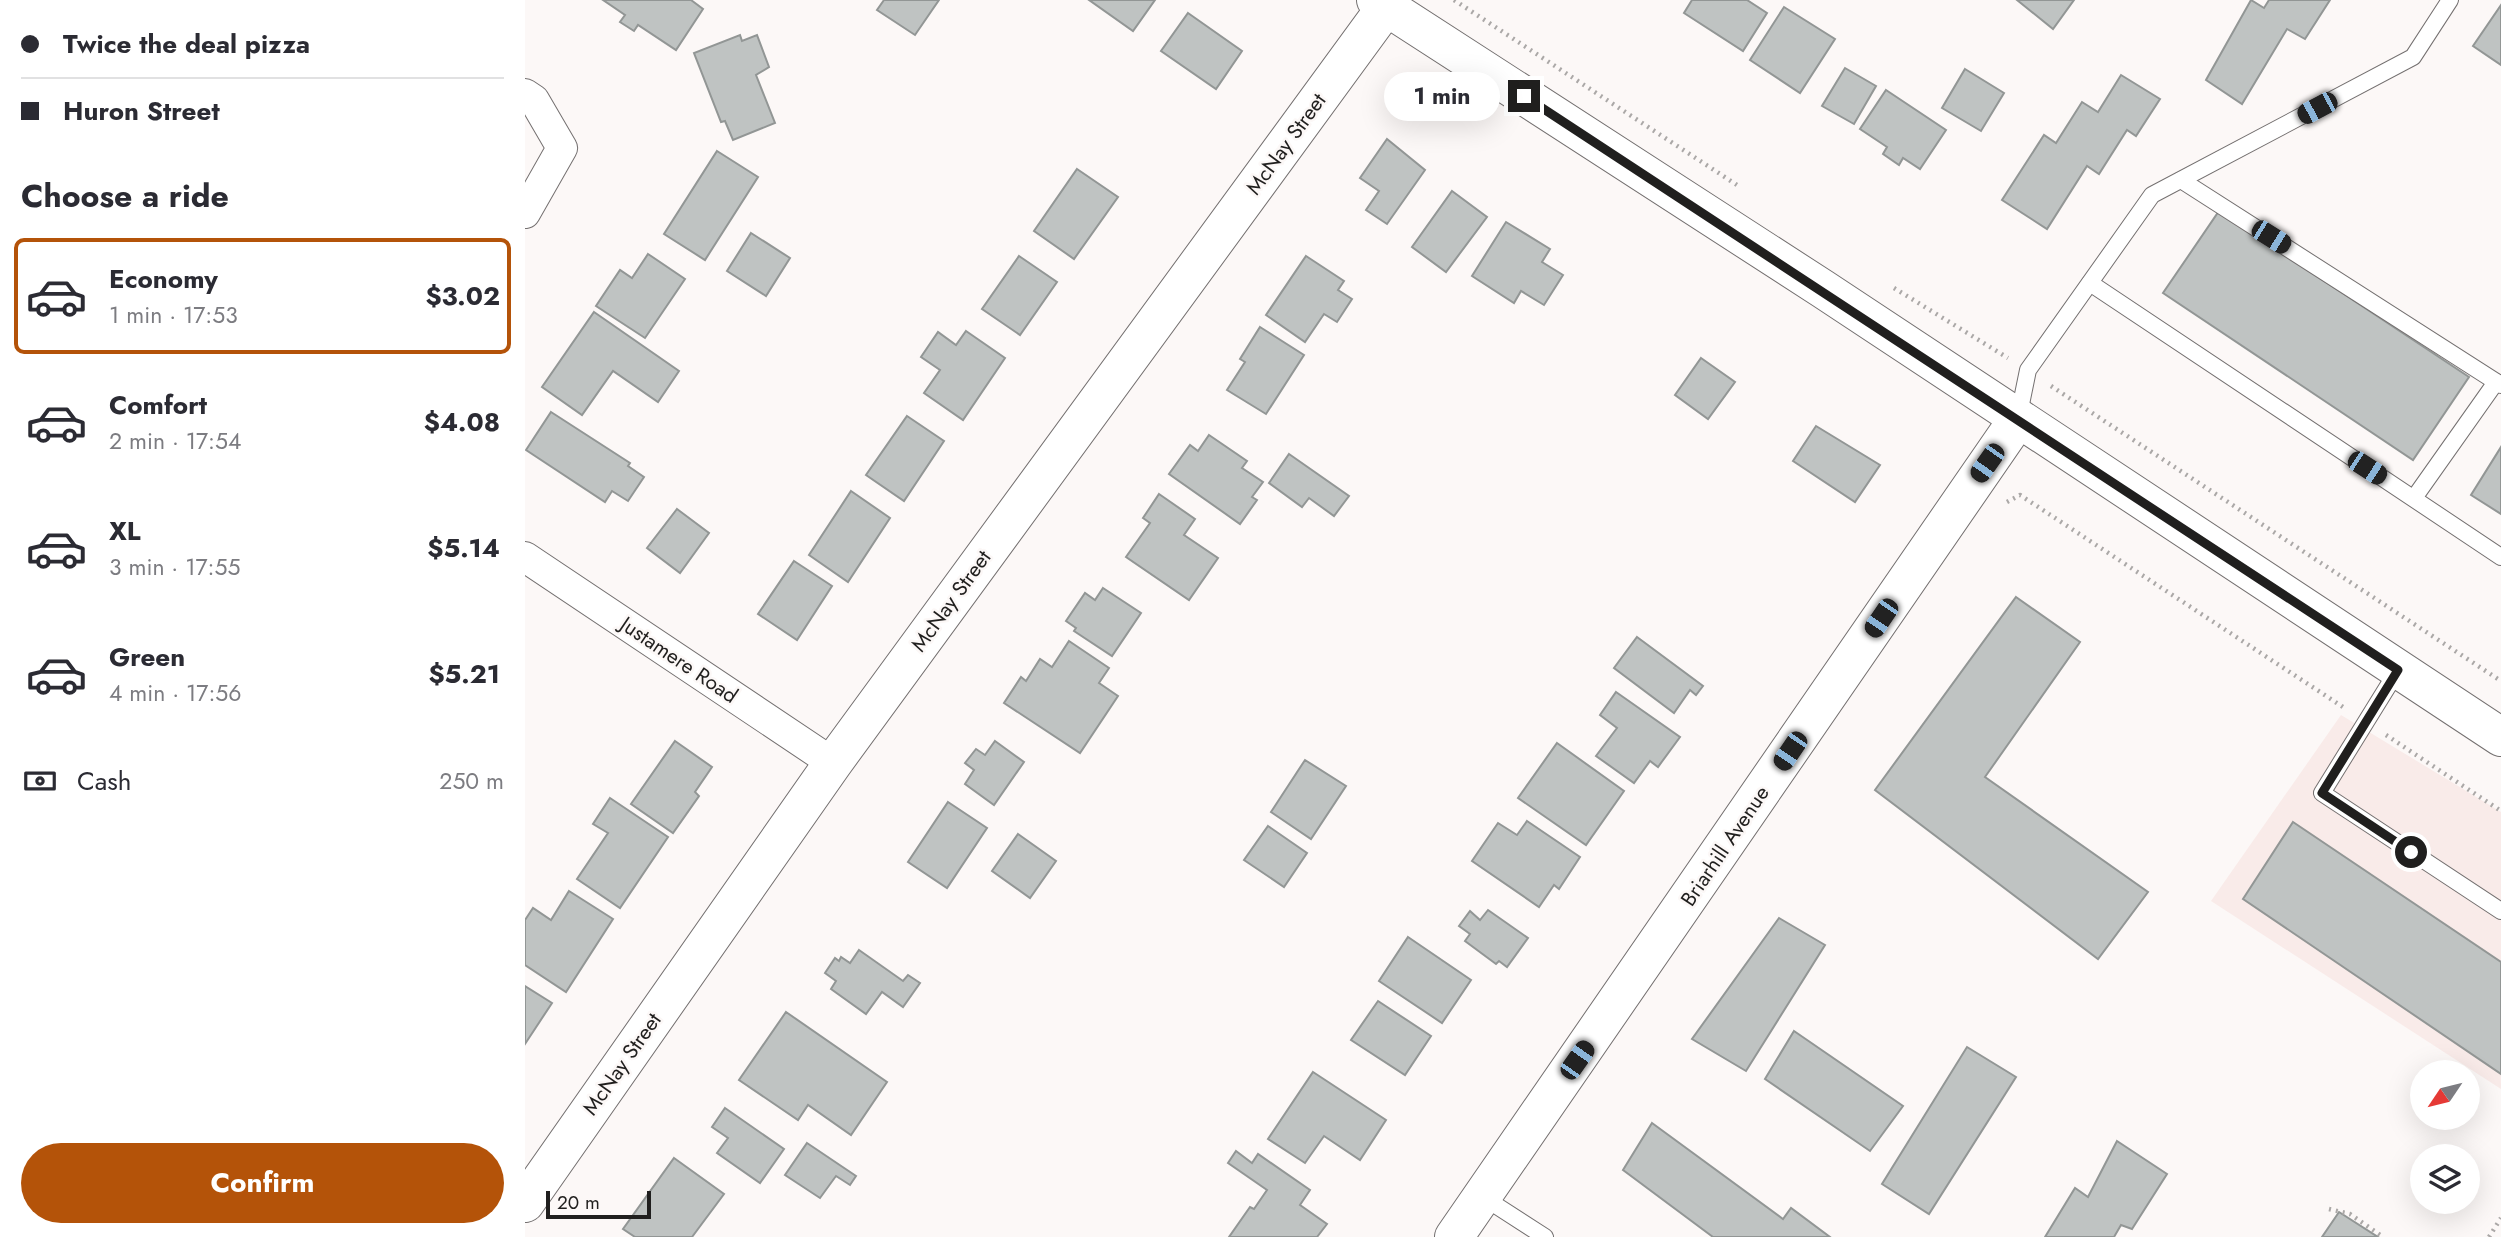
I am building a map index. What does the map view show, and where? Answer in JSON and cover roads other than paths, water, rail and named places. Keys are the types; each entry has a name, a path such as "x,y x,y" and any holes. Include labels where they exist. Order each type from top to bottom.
{"street":[{"path":"1381,3 2501,737"},
{"name":"McNay Street","path":"525,1203 832,763 1381,3"},
{"path":"525,94 534,100 562,148 525,213"},
{"name":"Briarhill Avenue","path":"1454,1237 2018,419"},
{"name":"Justamere Road","path":"525,557 832,763"}],"lane":[{"path":"2018,419 2028,370 2152,195 2413,57 2450,0"},
{"path":"2181,180 2499,384 2414,498"},
{"path":"2090,283 2501,557"},
{"path":"2398,670 2322,793 2501,911"},
{"path":"1483,1197 1545,1237"}]}
